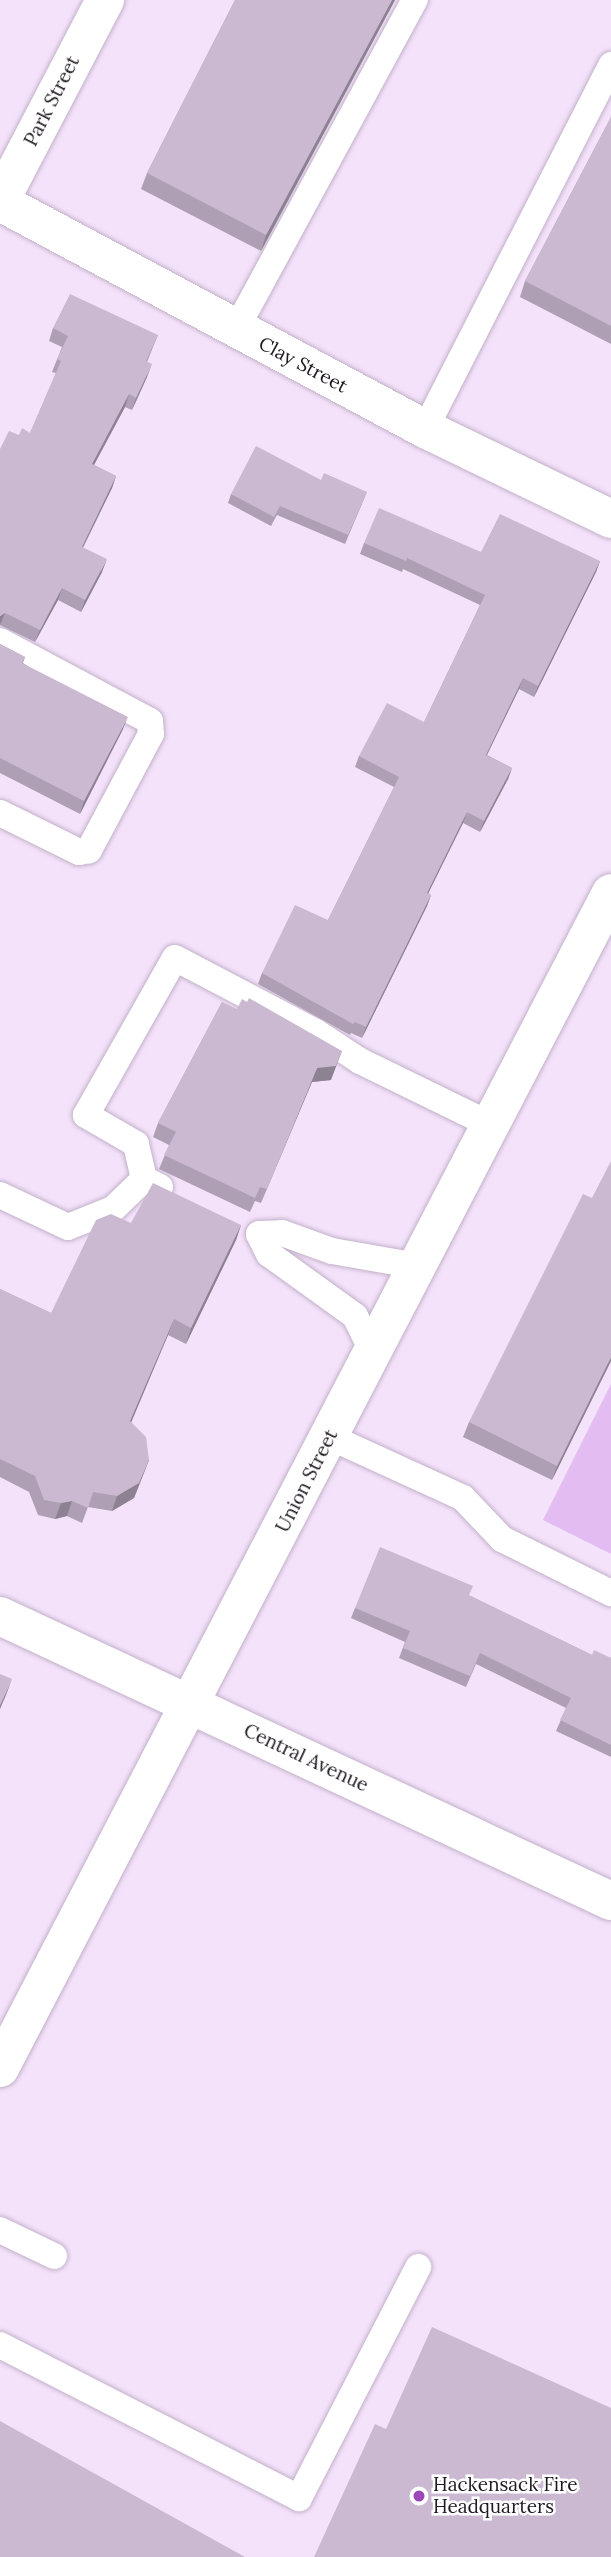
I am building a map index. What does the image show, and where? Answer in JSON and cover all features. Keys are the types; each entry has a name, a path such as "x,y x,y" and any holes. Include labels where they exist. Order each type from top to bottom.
{"street":[{"name":"Park Street","path":"0,201 105,0"},
{"name":"Clay Street","path":"0,201 425,429 611,519"},
{"name":"Union Street","path":"0,2067 191,1705 611,893"},
{"name":"Central Avenue","path":"0,1616 611,1901"}],"lane":[{"path":"236,329 415,0"},
{"path":"425,429 611,65"},
{"path":"0,641 150,721 150,734 89,850 79,852 0,813"},
{"path":"144,1179 136,1144 86,1115 175,958 316,1032 360,1061 491,1125"},
{"path":"0,1195 68,1227 113,1209 144,1179"},
{"path":"144,1179 179,1196"},
{"path":"373,1353 355,1317 269,1254 248,1229 282,1233 332,1251 418,1266"},
{"path":"330,1437 463,1498 502,1539 611,1593"},
{"path":"0,2230 54,2256"},
{"path":"0,2346 299,2498 418,2267"}],"shaded area":[{"path":"611,1384 611,1554 543,1520"}],"building":[{"path":"235,0 392,0 266,235 147,173"},
{"path":"611,117 611,326 525,281"},
{"path":"70,294 158,335 146,361 152,364 136,398 129,394 92,464 116,476 82,547 107,559 85,600 62,588 40,630 5,613 0,616 0,449 9,431 19,435 22,428 30,433 61,361 57,359 68,336 53,328"},
{"path":"256,446 321,480 324,473 367,492 348,535 280,506 274,517 231,494"},
{"path":"379,508 481,552 500,514 600,561 538,686 523,678 486,755 512,768 484,821 467,812 427,893 431,895 366,1027 355,1022 353,1024 262,973 295,905 328,920 399,777 359,756 387,703 424,722 485,595 407,558 406,561 364,543"},
{"path":"0,644 25,657 22,663 128,717 84,801 0,758"},
{"path":"249,998 342,1051 336,1066 317,1068 267,1189 260,1187 255,1198 164,1155 176,1132 158,1123 222,1002 237,1009 242,999 247,1002"},
{"path":"611,1161 611,1357 557,1466 469,1422 583,1194 592,1198"},
{"path":"153,1183 241,1225 191,1328 174,1319 130,1421 146,1437 149,1460 139,1483 117,1496 93,1492 88,1508 72,1501 61,1503 44,1500 35,1476 0,1459 0,1289 51,1313 96,1220 111,1214 131,1223"},
{"path":"380,1547 473,1586 469,1595 592,1655 594,1650 611,1658 611,1745 560,1720 571,1698 480,1653 470,1676 403,1648 410,1631 355,1608"},
{"path":"0,1674 12,1679 0,1705"},
{"path":"432,2327 611,2408 611,2557 314,2557 375,2424 386,2429"},
{"path":"0,2421 245,2557 0,2557"}],"place":[{"name":"Hackensack Fire Headquarters","path":"419,2496"}]}
